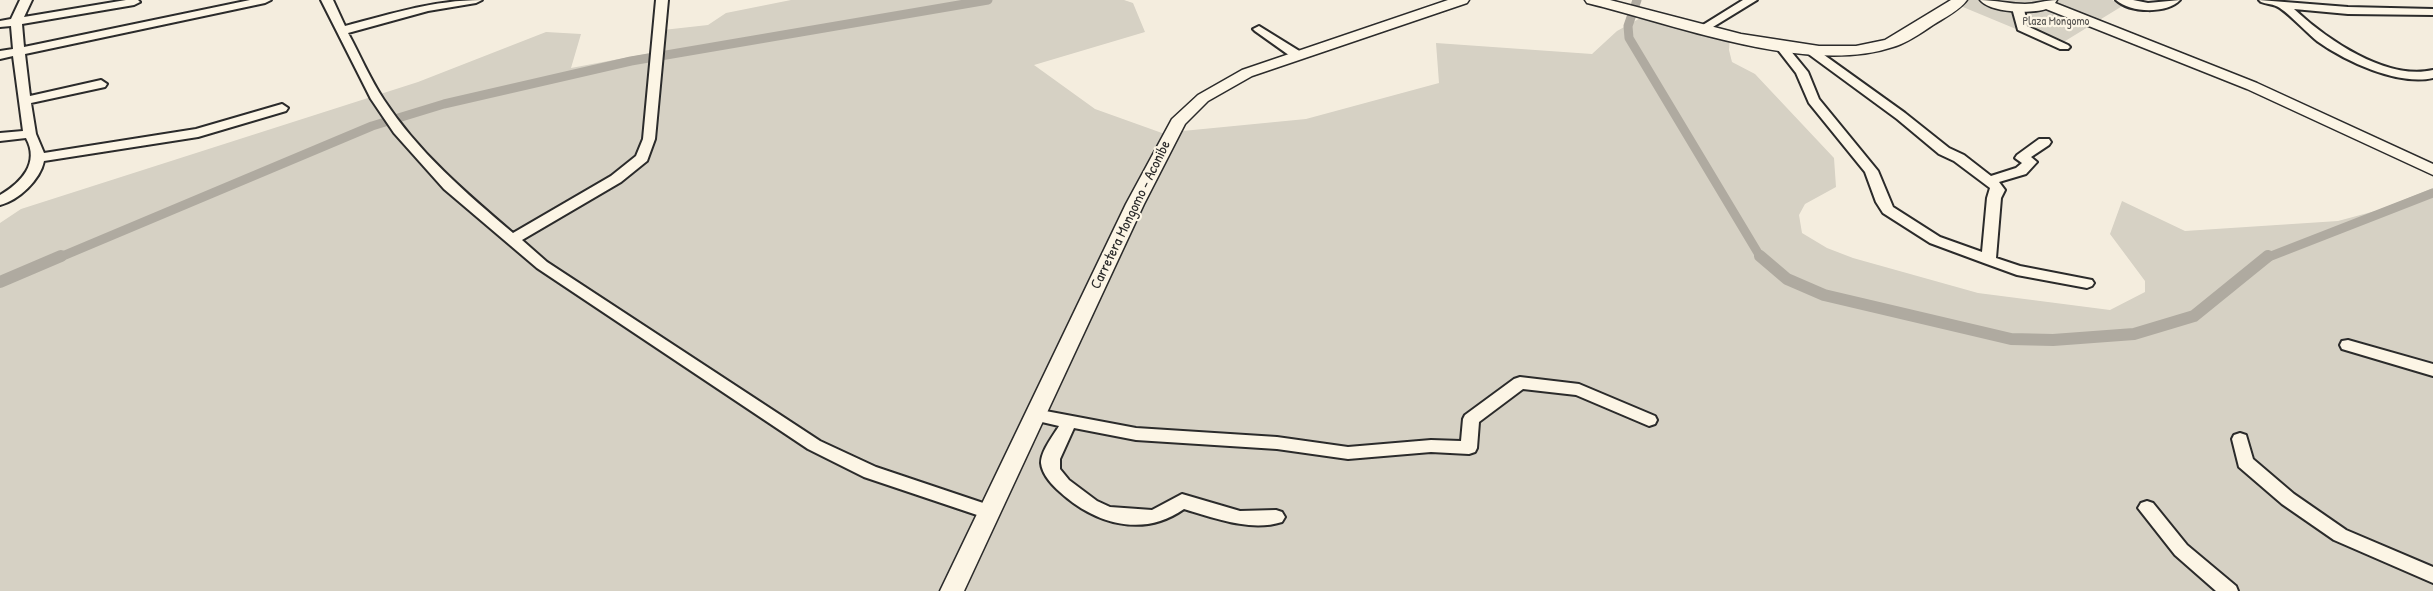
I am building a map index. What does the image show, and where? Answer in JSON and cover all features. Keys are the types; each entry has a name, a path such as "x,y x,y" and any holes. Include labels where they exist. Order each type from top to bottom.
{"main road":[{"name":"Carretera Mongomo - Aconibe","path":"952,591 1135,204 1178,122 1204,98 1247,73 1462,0"},
{"path":"1592,0 1621,6 1730,36 1809,50 1840,51 1890,43 1962,1"},
{"path":"1987,0 2018,8 2029,8 2048,2 2252,86 2433,170"}],"street":[{"path":"0,201 29,180 38,158 37,148 30,134 24,101 16,22 26,0"},
{"path":"0,55 266,0"},
{"path":"327,0 377,99 399,130 449,186 542,265 814,446 870,472 989,512"},
{"path":"341,31 427,8 476,0"},
{"path":"512,240 616,178 642,158 649,139 662,0"},
{"path":"1704,28 1751,0"},
{"path":"2122,0 2152,8 2164,6 2174,0"},
{"path":"2265,0 2282,4 2324,4 2433,12"},
{"path":"0,24 134,2"},
{"path":"2282,4 2321,39 2364,64 2415,74 2433,74"},
{"path":"2018,8 2022,28 2064,47"},
{"path":"1259,28 1297,55"},
{"path":"1781,46 1802,72 1813,100 1871,171 1888,210 1935,240 2017,270 2087,284"},
{"path":"1809,50 1894,111 1944,151 1959,158 1998,190 1994,198 1989,260"},
{"path":"2415,74 2433,85"},
{"path":"24,101 61,91 101,84"},
{"path":"38,158 198,133 282,108"},
{"path":"0,137 30,134"},
{"path":"1989,181 2024,168 2030,162 2022,158 2044,142"},
{"path":"2348,345 2433,370"},
{"path":"1035,414 1136,434 1277,443 1348,453 1378,452 1431,446 1469,448 1471,419 1520,383 1550,387 1564,386 1579,390 1649,420"},
{"path":"1070,421 1050,462 1052,472 1068,489 1095,508 1106,513 1152,517 1159,515 1182,501 1240,518 1276,517"},
{"path":"2240,439 2246,462 2288,499 2340,535 2433,575"},
{"path":"2147,508 2181,550 2229,591"}],"green space":[{"path":"791,0 1124,0 1133,3 1145,32 1034,65 1095,109 1162,133 1306,119 1439,83 1436,43 1592,54 1617,31 1646,15 1730,37 1729,50 1732,62 1755,74 1834,158 1836,187 1805,204 1799,215 1802,233 1827,248 1853,258 1978,293 2110,310 2145,292 2145,281 2110,234 2122,201 2185,231 2338,221 2379,210 2433,188 2433,591 0,591 0,223 21,209 418,82 546,32 581,34 571,68 651,53 654,31 708,25 726,13"},
{"name":"Plaza Mongomo","path":"1946,0 2112,0 2124,5 2057,46"}],"waterway":[{"path":"58,258 372,126 444,104 631,61 988,0"},
{"path":"1637,0 1628,26 1629,38 1761,258"},
{"path":"2266,258 2433,193"},
{"path":"0,282 61,256"},
{"path":"1760,256 1787,279 1824,295 2011,339 2053,340 2134,334 2194,316 2268,256"}]}
